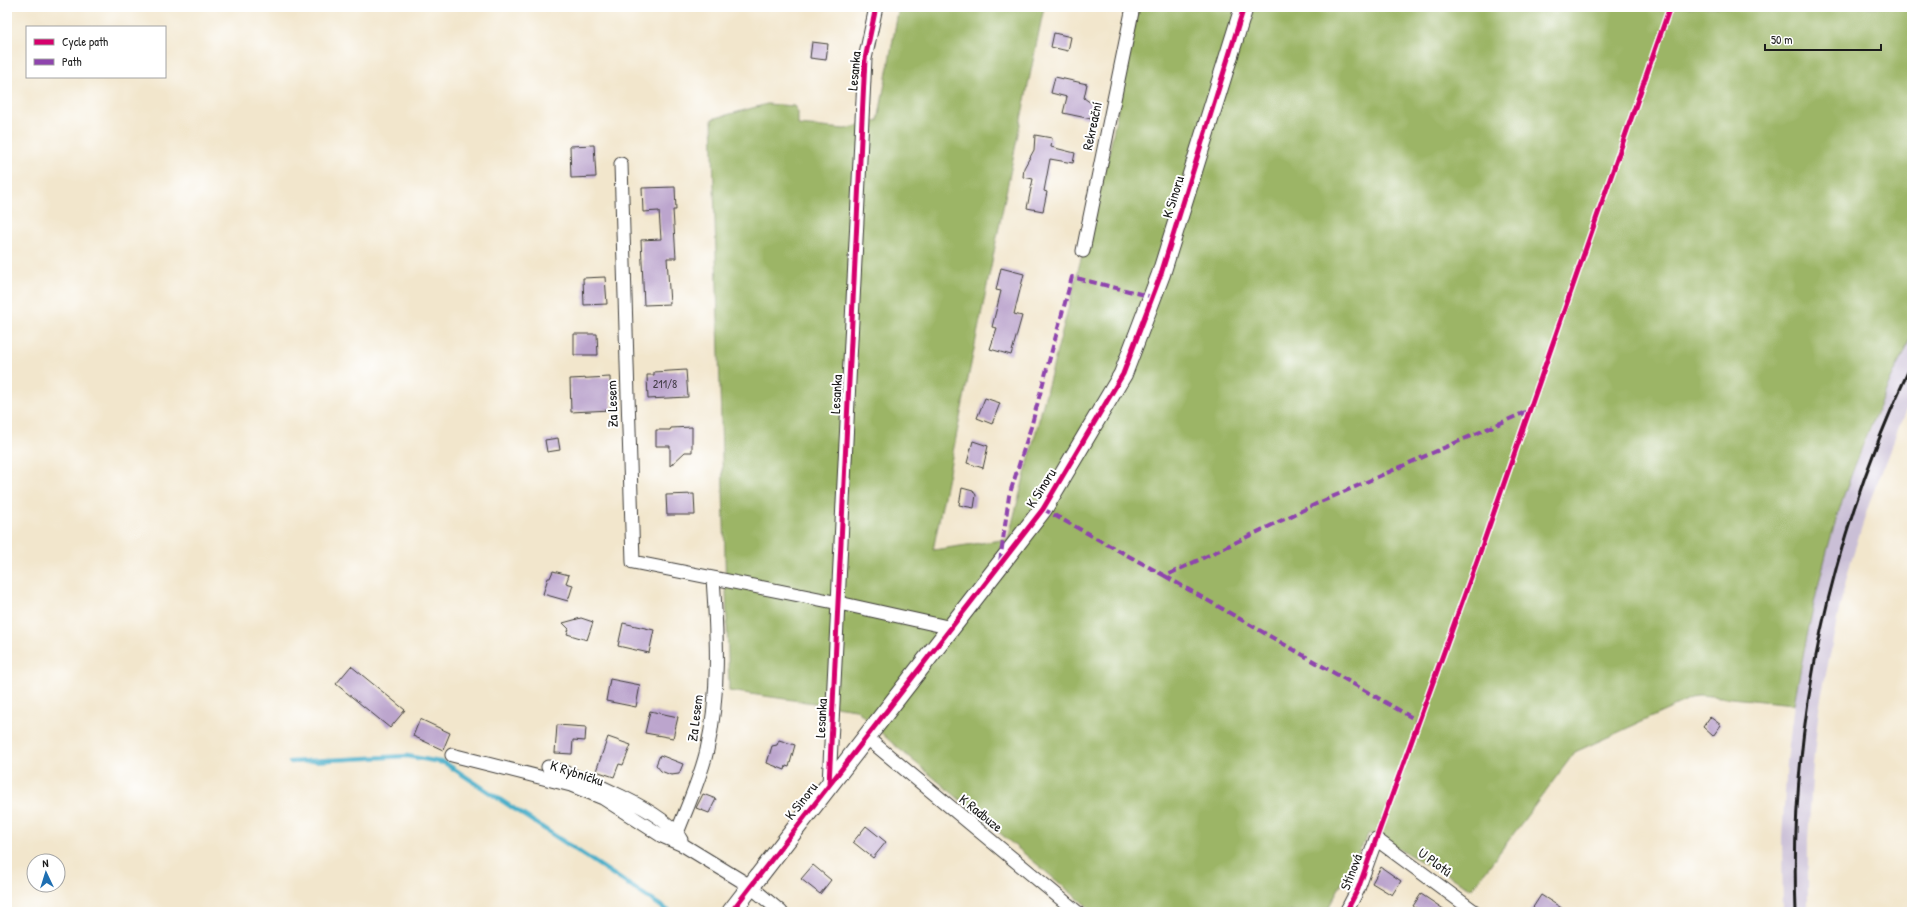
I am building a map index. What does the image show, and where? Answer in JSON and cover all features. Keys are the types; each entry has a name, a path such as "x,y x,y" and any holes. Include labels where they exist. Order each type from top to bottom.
{"street":[{"name":"Lesanka","path":"829,784 865,59 876,7"},
{"name":"Rekreační","path":"1083,251 1133,7"},
{"name":"K Sinoru","path":"731,912 1043,509 1123,374 1161,274 1244,7"},
{"name":"Za Lesem","path":"621,164 633,562 839,603 952,628"},
{"name":"Za Lesem","path":"680,839 707,752 711,731 717,665 712,578"},
{"name":"K Radbuze","path":"866,737 1077,912"},
{"name":"K Rybníčku","path":"452,755 571,785 603,798 662,836 680,839"},
{"name":"K Rybníčku","path":"548,766 588,780 619,795 672,827 680,839 750,886 781,912"},
{"name":"Stínová","path":"1346,912 1358,889 1376,839"},
{"name":"U Plotů","path":"1376,839 1475,912"}],"shaded area":[{"path":"1912,335 1912,394 1871,498 1851,561 1839,610 1819,708 1813,765 1808,839 1808,912 1783,912 1782,838 1787,762 1794,704 1814,604 1826,554 1846,489 1891,378"}],"green space":[{"path":"899,7 1044,7 933,550 1008,539 1111,144 1138,7 1912,7 1912,335 1875,415 1843,498 1821,573 1794,704 1700,695 1575,752 1472,889 1369,833 1326,912 1094,912 891,742 856,709 729,691 712,119 767,104 794,106 798,112 798,125 845,129 878,121"}],"building":[{"path":"1054,33 1071,37 1068,51 1051,47"},
{"path":"812,42 828,44 826,60 810,58"},
{"path":"1055,77 1087,84 1084,98 1098,108 1096,120 1063,113 1067,97 1051,93"},
{"path":"1035,135 1052,138 1051,147 1075,153 1073,163 1050,159 1044,191 1047,192 1043,211 1027,208 1033,179 1023,177 1024,168 1034,150"},
{"path":"594,145 596,177 571,178 570,146"},
{"path":"675,187 676,210 673,210 676,258 667,258 670,304 644,305 641,240 661,239 659,211 643,212 642,188"},
{"path":"1001,268 1024,274 1014,314 1022,316 1011,355 990,349 997,328 992,327 1001,291 996,290"},
{"path":"605,277 607,304 584,305 583,278"},
{"path":"574,334 597,334 598,355 574,355"},
{"path":"686,370 688,397 648,399 647,375 654,375 654,372"},
{"path":"610,377 611,410 571,412 570,379"},
{"path":"985,398 1000,403 992,424 977,418"},
{"path":"692,427 692,452 685,452 670,466 670,446 656,446 656,430"},
{"path":"558,438 560,450 547,452 545,440"},
{"path":"973,441 988,446 983,468 967,463"},
{"path":"962,488 973,491 976,495 974,508 959,505"},
{"path":"694,494 695,515 667,515 666,495"},
{"path":"553,571 569,575 566,583 573,585 568,601 543,594 548,578 550,578"},
{"path":"581,618 593,622 587,640 567,634 569,629 563,623"},
{"path":"623,623 654,630 649,653 618,646"},
{"path":"351,666 405,710 390,728 336,684"},
{"path":"610,679 640,685 636,707 606,701"},
{"path":"650,711 678,717 673,738 645,733"},
{"path":"1710,717 1721,725 1713,736 1703,727"},
{"path":"420,719 450,733 443,750 413,736"},
{"path":"557,725 586,727 585,741 573,740 572,754 555,753"},
{"path":"608,737 631,745 623,765 619,764 614,777 596,771"},
{"path":"779,740 795,745 789,767 786,766 785,770 767,763 772,746 777,745"},
{"path":"660,755 683,764 679,774 671,775 661,771 656,765"},
{"path":"703,794 716,799 709,813 696,808"},
{"path":"866,826 886,842 873,858 853,842"},
{"path":"813,865 831,880 820,894 801,879"},
{"path":"1381,867 1401,881 1392,895 1372,883"},
{"path":"1421,894 1448,912 1422,912 1413,906"},
{"path":"1541,895 1568,912 1530,912"}],"waterway":[{"path":"290,762 407,756 445,763 670,912"}],"railway":[{"path":"1796,912 1796,841 1800,770 1808,700 1821,631 1838,562 1859,495 1883,428 1912,363"}],"marked path":[{"path":"1000,562 1009,496 1031,427 1072,277 1153,297"},
{"path":"1043,509 1165,576 1316,504 1530,410"},
{"path":"1165,576 1418,721"}],"cycle path":[{"path":"829,784 865,59 876,7"},
{"path":"731,912 1043,509 1123,374 1161,274 1244,7"},
{"path":"1346,912 1358,889 1478,558 1670,7"}]}
